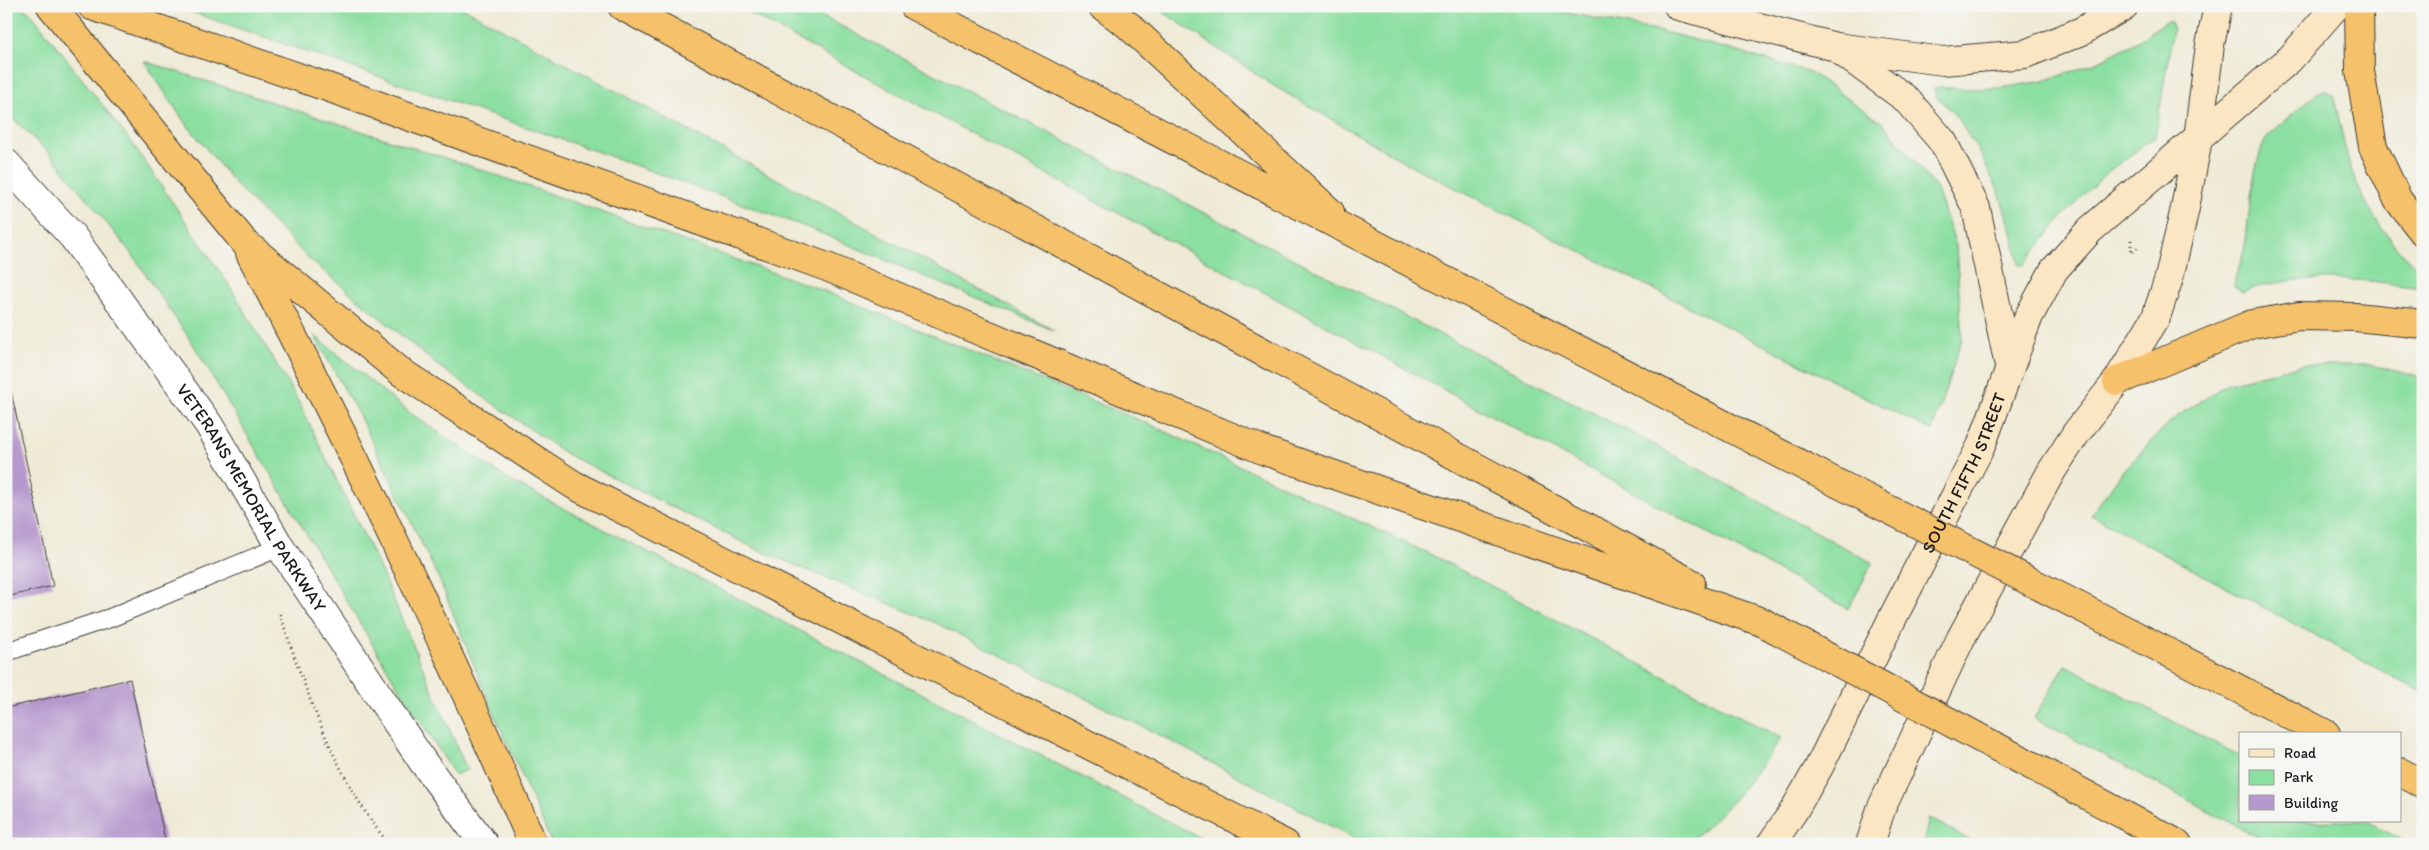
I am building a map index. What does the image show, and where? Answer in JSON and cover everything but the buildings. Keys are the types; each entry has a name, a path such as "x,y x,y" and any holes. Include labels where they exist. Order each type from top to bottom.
{"highway":[{"path":"51,6 245,243 401,372 574,485 1285,844"},
{"path":"92,6 330,88 827,267 1265,451 1762,622"},
{"path":"622,6 1762,622 2178,844"},
{"path":"914,6 2322,732"},
{"path":"1102,6 1128,25 1355,235"},
{"path":"2359,6 2360,71 2373,147 2398,200 2423,232"},
{"path":"245,243 338,423 471,700 533,844"},
{"path":"2117,381 2252,324 2299,316 2356,317 2423,324"},
{"path":"2402,773 2423,784"}],"main road":[{"path":"1678,6 1836,47 1943,61 2025,54 2082,31 2124,6"},
{"path":"1870,844 1882,809 1961,638 2051,472 2077,432 2117,381 2158,310 2180,234 2198,139 2210,45 2218,6"},
{"name":"SOUTH FIFTH STREET","path":"1771,844 1793,812 1819,768 1892,619 1981,446 2029,316 2054,270 2090,230 2290,59 2328,18 2336,6"},
{"path":"1836,47 1906,99 1943,142 1976,208 2009,366"}],"street":[{"name":"VETERANS MEMORIAL PARKWAY","path":"6,163 73,237 204,418 280,547 423,762 484,844"}],"lane":[{"path":"6,652 110,618 280,547"}],"path":[{"path":"2131,235 2131,253 2144,242"},
{"path":"280,613 306,692 347,780 389,844"}],"green space":[{"path":"6,6 15,6 29,11 132,143 229,285 296,397 377,562 467,770 455,775 392,677 193,344 132,254 50,154 6,112"},
{"path":"174,6 460,6 1055,331 811,229 604,154"},
{"path":"736,6 802,6 1632,433 1873,563 1848,609"},
{"path":"1154,6 1534,6 1677,35 1810,72 1884,124 1937,189 1956,246 1962,339 1932,431 1410,165 1274,86"},
{"path":"2166,21 2170,21 2173,29 2155,137 2106,173 2061,218 2024,265 2019,265 2012,232 1998,190 1979,152 1954,113 1936,96 1934,89 1939,87 1963,89 2001,88 2044,81 2093,64 2140,40"},
{"path":"144,61 479,169 817,288 1151,425 1434,556 1781,738 1737,796 1699,834 1684,844 1365,844 1169,740 936,623 758,550 568,455 437,365 308,258 237,186 183,120"},
{"path":"2325,90 2333,94 2347,153 2361,193 2388,237 2423,273 2423,287 2354,280 2309,279 2264,285 2242,292 2234,287 2244,250 2252,190 2258,158 2263,145 2269,135 2317,93"},
{"path":"314,335 410,413 509,480 1212,844 552,844 489,702 440,581 361,419"},
{"path":"2302,365 2372,365 2423,378 2423,693 2091,515 2125,468 2171,421 2228,383"},
{"path":"2065,665 2239,755 2239,822 2369,822 2410,844 2271,844 2034,718"},
{"path":"1929,818 1977,844 1923,844"}]}
